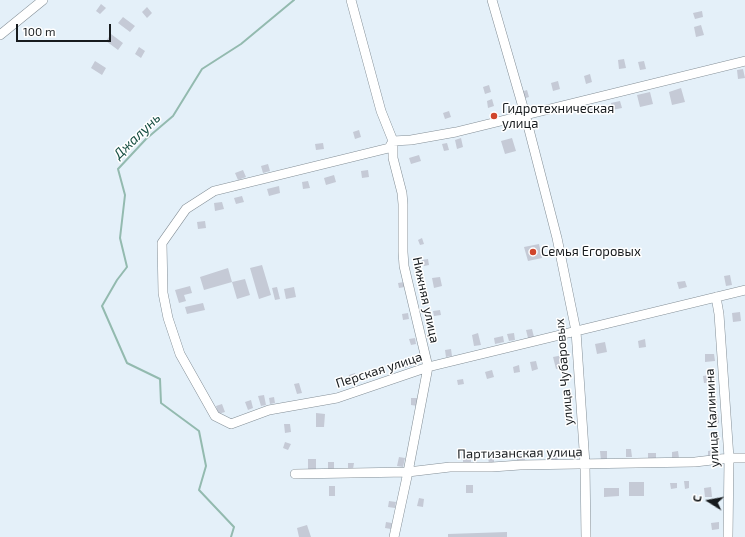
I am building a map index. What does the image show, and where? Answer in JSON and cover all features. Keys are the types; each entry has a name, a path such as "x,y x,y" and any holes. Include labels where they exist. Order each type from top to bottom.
{"street":[{"path":"0,35 43,0"},
{"name":"Нижняя улица","path":"351,0 381,111 393,140 393,158 402,193 403,204 404,266 428,367 394,537"},
{"name":"улица Чубаровых","path":"492,0 525,114 557,238 576,331 585,464 586,537"},
{"path":"393,140 411,140 456,132 745,61"},
{"name":"Перская улица","path":"393,140 388,148 214,191 186,209 162,243 163,294 168,318 180,354 215,416 231,424 269,410 337,398 428,367 745,290"},
{"name":"улица Калинина","path":"716,297 719,314 729,458 728,537"},
{"name":"Партизанская улица","path":"295,474 408,472 450,467 695,462 729,458 745,458"}],"building":[{"path":"101,4 106,8 100,14 96,11"},
{"path":"147,7 152,13 147,18 142,12"},
{"path":"702,11 703,17 695,19 693,13"},
{"path":"123,17 135,26 130,32 118,23"},
{"path":"701,25 704,35 696,37 694,27"},
{"path":"111,34 123,43 118,50 106,41"},
{"path":"139,47 145,51 141,58 135,54"},
{"path":"624,59 626,68 619,69 618,60"},
{"path":"95,61 106,68 102,75 91,68"},
{"path":"644,61 646,69 640,70 638,62"},
{"path":"743,69 745,78 738,79 737,70"},
{"path":"590,74 592,82 586,84 584,76"},
{"path":"558,81 560,89 553,91 551,83"},
{"path":"489,85 491,92 485,94 483,87"},
{"path":"681,88 685,102 672,105 669,92"},
{"path":"527,90 529,97 522,99 521,92"},
{"path":"650,92 653,104 640,107 637,95"},
{"path":"492,99 494,106 488,108 487,101"},
{"path":"620,101 622,108 612,110 611,103"},
{"path":"594,106 596,112 589,114 587,108"},
{"path":"449,111 451,117 445,119 443,113"},
{"path":"359,130 361,137 355,139 353,132"},
{"path":"461,138 463,147 457,149 455,140"},
{"path":"512,138 516,151 505,154 501,141"},
{"path":"323,143 324,149 316,150 315,144"},
{"path":"447,143 449,150 444,151 442,144"},
{"path":"419,155 421,161 411,164 409,158"},
{"path":"268,164 270,171 263,173 261,166"},
{"path":"243,170 246,177 238,180 235,173"},
{"path":"368,170 369,177 362,178 361,171"},
{"path":"334,175 336,182 326,185 324,178"},
{"path":"308,181 310,188 303,189 302,182"},
{"path":"279,186 280,193 269,196 267,189"},
{"path":"242,196 244,202 236,204 234,198"},
{"path":"222,202 224,209 215,211 214,203"},
{"path":"205,221 206,228 198,229 197,222"},
{"path":"422,238 424,244 420,245 418,240"},
{"name":"Семья Егоровых","path":"539,244 542,258 528,261 524,247"},
{"path":"428,259 429,265 424,266 422,260"},
{"path":"262,265 271,295 259,299 250,268"},
{"path":"228,268 232,282 204,290 200,277"},
{"path":"730,275 732,285 726,286 724,276"},
{"path":"440,277 442,286 434,288 432,278"},
{"path":"245,279 250,295 237,299 232,282"},
{"path":"685,281 687,287 679,289 677,282"},
{"path":"404,282 405,287 399,288 398,283"},
{"path":"190,286 192,293 184,295 186,301 179,303 175,290"},
{"path":"277,287 280,299 275,300 272,288"},
{"path":"294,287 296,297 286,299 284,289"},
{"path":"203,303 205,310 187,314 185,307"},
{"path":"440,310 441,315 434,316 433,311"},
{"path":"740,312 741,321 733,322 732,313"},
{"path":"408,313 409,319 403,320 402,314"},
{"path":"532,329 534,337 528,338 526,330"},
{"path":"478,333 481,345 474,346 472,335"},
{"path":"514,333 515,340 509,341 507,334"},
{"path":"503,336 504,342 495,344 494,338"},
{"path":"415,338 416,344 411,345 409,339"},
{"path":"645,339 646,347 639,348 638,341"},
{"path":"605,342 607,352 597,354 595,344"},
{"path":"451,349 452,356 446,357 445,350"},
{"path":"705,354 714,354 715,361 705,362"},
{"path":"563,355 565,367 556,369 553,357"},
{"path":"410,359 412,366 404,368 403,361"},
{"path":"536,361 538,369 532,371 530,362"},
{"path":"519,365 520,372 514,373 513,367"},
{"path":"375,369 377,374 369,376 368,371"},
{"path":"492,370 494,377 487,379 485,372"},
{"path":"355,373 357,381 351,382 349,375"},
{"path":"715,374 715,382 704,383 703,376"},
{"path":"463,379 464,384 458,385 457,380"},
{"path":"299,383 302,393 297,394 294,384"},
{"path":"264,395 266,405 261,406 258,396"},
{"path":"274,397 275,403 270,404 269,398"},
{"path":"411,398 419,398 418,406 411,405"},
{"path":"716,398 717,404 708,406 708,399"},
{"path":"251,400 253,408 248,410 245,402"},
{"path":"222,404 225,412 218,414 216,406"},
{"path":"316,413 325,414 324,427 316,427"},
{"path":"718,415 719,423 711,424 711,416"},
{"path":"284,424 290,424 291,432 285,433"},
{"path":"285,442 291,444 288,450 283,448"},
{"path":"626,449 631,449 632,457 626,457"},
{"path":"714,450 715,459 708,459 708,451"},
{"path":"600,451 607,451 607,461 601,461"},
{"path":"678,451 679,458 672,459 672,452"},
{"path":"648,453 656,453 656,460 648,460"},
{"path":"517,454 525,454 525,462 517,462"},
{"path":"551,454 557,454 558,462 551,462"},
{"path":"399,457 405,458 403,467 397,466"},
{"path":"488,457 494,457 494,464 489,464"},
{"path":"463,458 471,458 471,464 463,464"},
{"path":"308,459 316,459 316,470 308,470"},
{"path":"328,462 334,462 334,469 328,469"},
{"path":"348,463 354,463 353,469 348,468"},
{"path":"684,481 689,481 689,488 685,489"},
{"path":"629,482 644,482 644,496 629,496"},
{"path":"670,483 677,483 677,488 671,489"},
{"path":"466,485 473,485 473,493 466,493"},
{"path":"329,486 335,486 335,496 329,496"},
{"path":"711,487 712,497 705,497 704,488"},
{"path":"604,488 619,488 619,496 604,497"},
{"path":"419,498 424,499 423,507 417,506"},
{"path":"389,501 396,502 395,508 388,507"},
{"path":"386,522 392,523 391,529 385,528"},
{"path":"719,522 719,529 712,530 711,523"},
{"path":"307,525 311,537 299,537 297,528"},
{"path":"507,532 507,537 448,537 448,534"}],"waterway":[{"name":"Джалунь","path":"231,537 234,527 199,490 206,466 199,431 161,403 160,379 127,363 102,306 117,280 127,267 120,238 125,195 118,169 146,139 173,116 202,69 241,44 294,0"}],"place":[{"name":"Гидротехническая улица","path":"494,116"},
{"name":"Семья Егоровых","path":"533,252"}]}
